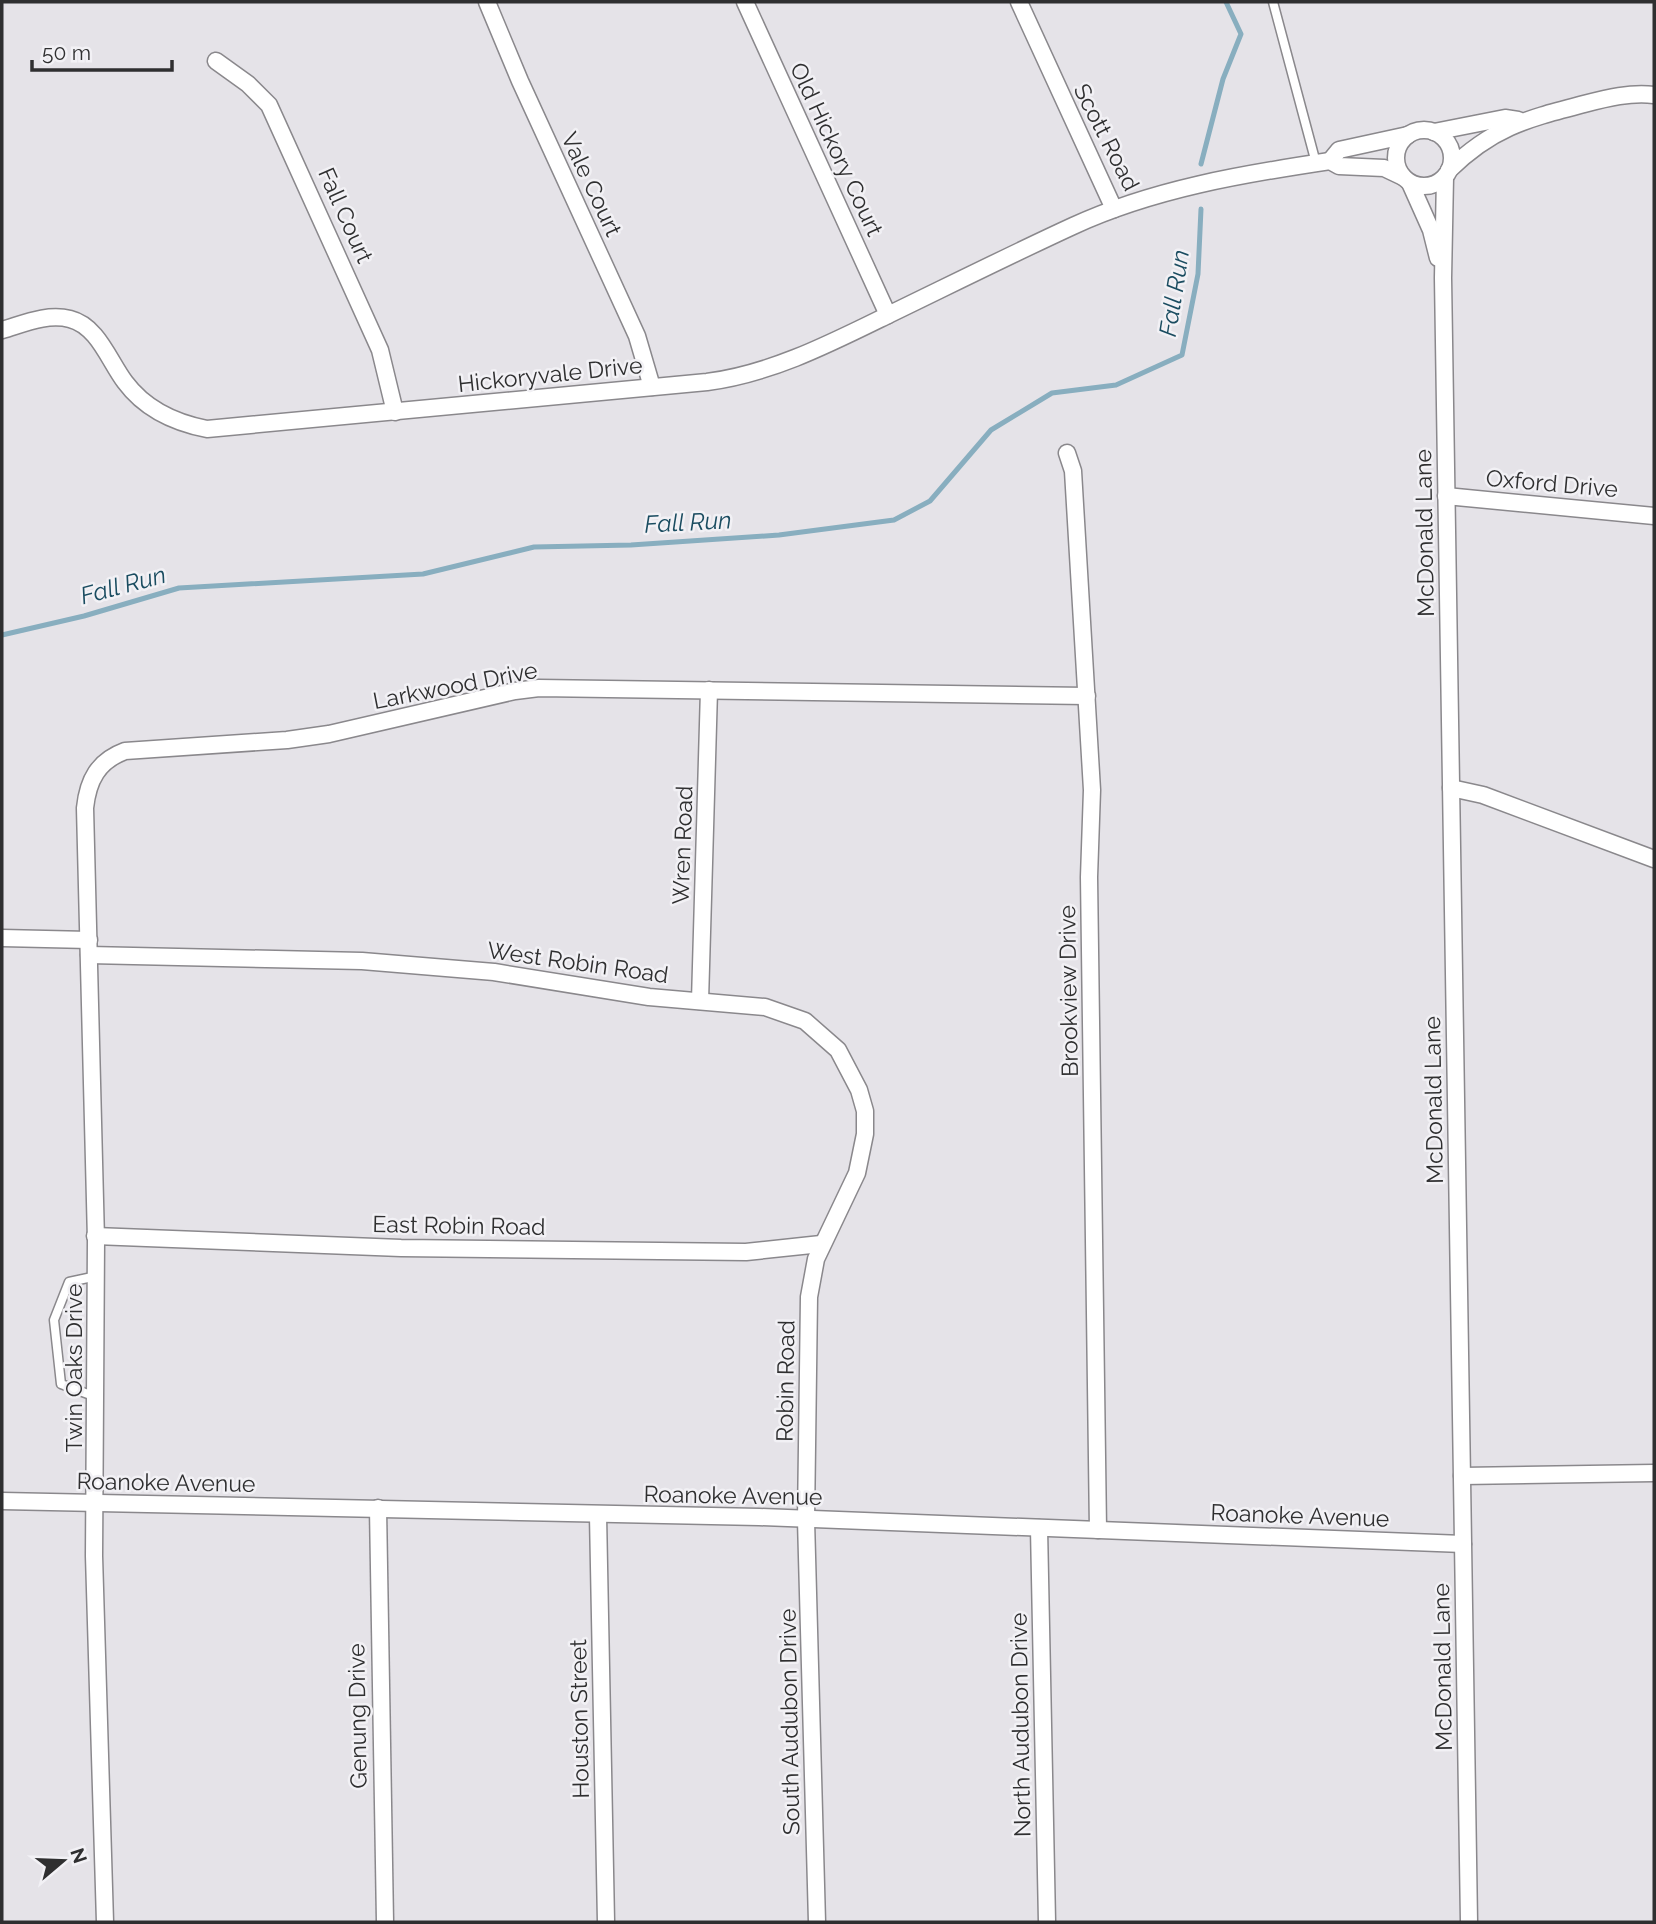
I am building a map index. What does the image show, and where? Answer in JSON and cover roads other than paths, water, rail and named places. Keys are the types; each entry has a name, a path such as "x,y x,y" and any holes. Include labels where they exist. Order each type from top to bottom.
{"street":[{"name":"Vale Court","path":"487,2 520,81 637,337 652,387"},
{"name":"Old Hickory Court","path":"745,2 888,315"},
{"name":"Scott Road","path":"1019,2 1114,209 1181,189 1323,162 1339,166 1384,168 1407,180"},
{"name":"Fall Court","path":"216,61 248,84 269,106 380,349 395,412"},
{"path":"1520,120 1505,118 1434,132 1417,131 1401,141 1395,159 1407,180 1429,186 1473,148 1520,120 1612,97 1654,94"},
{"path":"1434,132 1448,144 1451,152 1447,173"},
{"name":"Scott Road","path":"1323,162 1339,150 1408,135"},
{"name":"McDonald Lane","path":"1447,173 1443,278 1469,1922"},
{"name":"McDonald Lane","path":"1407,180 1431,230 1443,278"},
{"name":"Hickoryvale Drive","path":"2,330 55,317 71,319 85,326 126,384 156,410 189,425 228,429 652,387 748,375 888,315 1114,209"},
{"name":"Brookview Drive","path":"1067,453 1073,471 1091,790 1089,877 1098,1530"},
{"name":"Oxford Drive","path":"1446,496 1654,516"},
{"name":"Larkwood Drive","path":"89,948 86,800 92,777 110,756 125,751 286,740 329,734 527,690 1087,696"},
{"name":"Wren Road","path":"700,1001 709,691"},
{"path":"1451,788 1483,795 1654,859"},
{"name":"West Robin Road","path":"2,938 89,948 442,966 597,990 786,1013 823,1034 850,1069 864,1111 865,1134 857,1173 821,1244"},
{"name":"Twin Oaks Drive","path":"89,948 97,1276 94,1503 104,1922"},
{"name":"East Robin Road","path":"95,1237 401,1248 746,1252 821,1244"},
{"name":"Robin Road","path":"806,1520 809,1297 821,1244"},
{"path":"1462,1476 1654,1473"},
{"name":"Roanoke Avenue","path":"2,1501 806,1520 1463,1544"},
{"name":"Genung Drive","path":"378,1508 384,1922"},
{"name":"Houston Street","path":"598,1515 606,1922"},
{"name":"South Audubon Drive","path":"806,1520 817,1922"},
{"name":"North Audubon Drive","path":"1039,1528 1047,1922"}],"lane":[{"path":"1273,2 1323,162"},
{"path":"96,1396 61,1384 54,1320 69,1282 97,1276"}],"waterway":[{"name":"Fall Run","path":"1201,164 1223,79 1241,34 1226,2"},
{"name":"Fall Run","path":"2,635 84,616 179,588 423,574 534,547 631,545 779,535 894,520 930,501 991,430 1052,393 1116,385 1182,355 1198,274 1201,209"}]}
